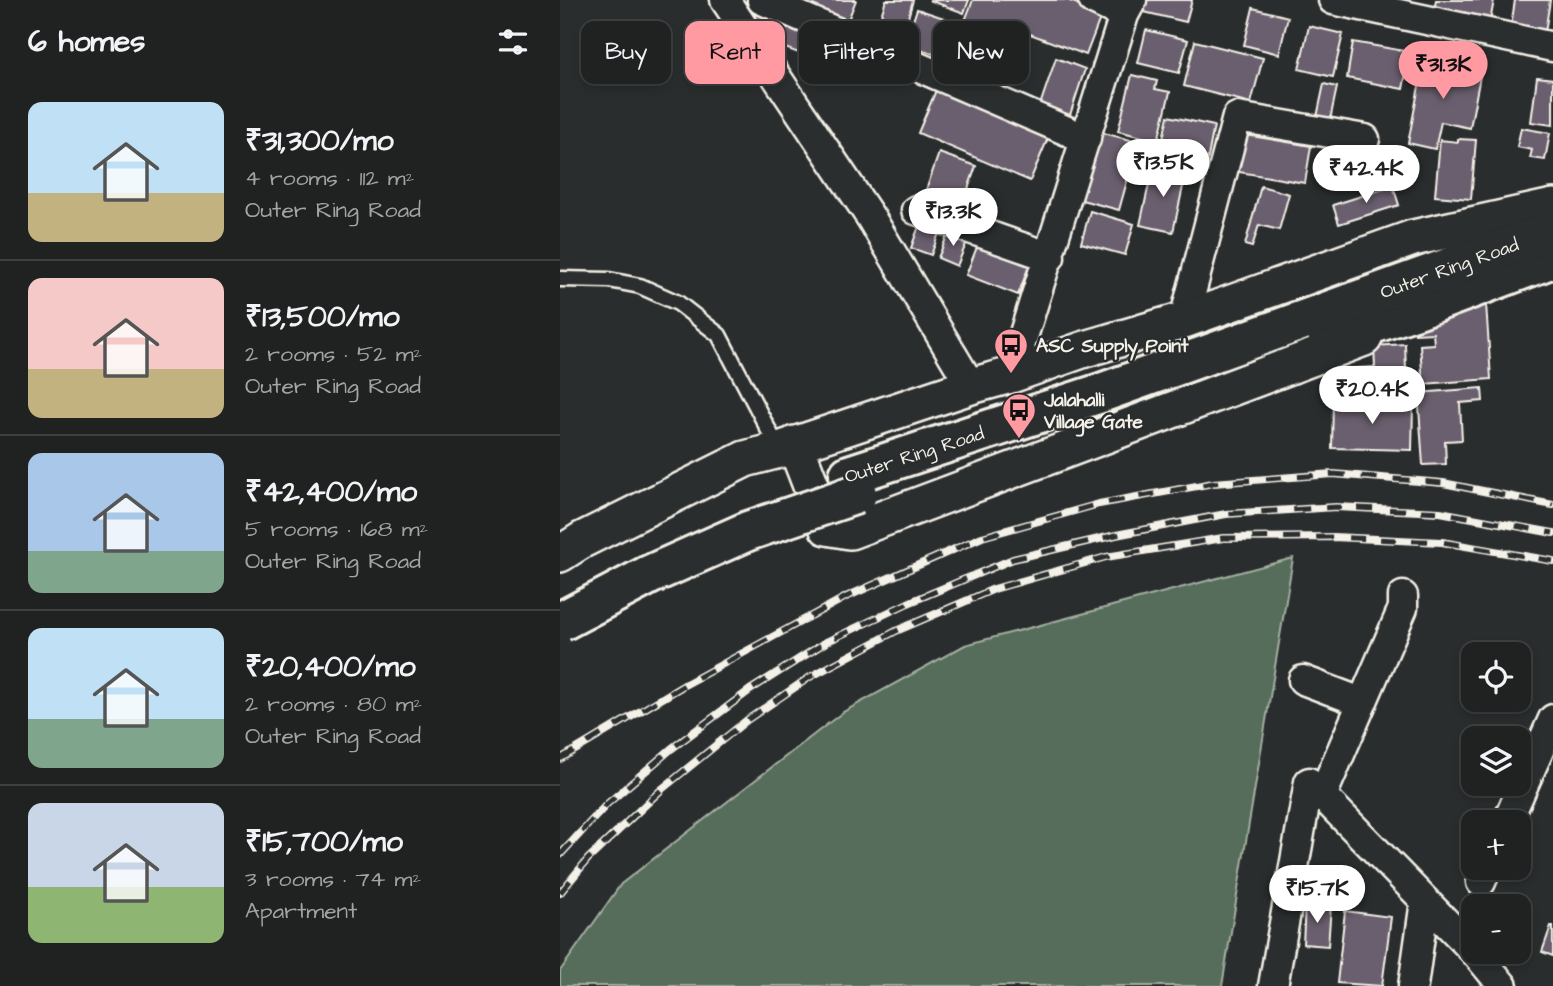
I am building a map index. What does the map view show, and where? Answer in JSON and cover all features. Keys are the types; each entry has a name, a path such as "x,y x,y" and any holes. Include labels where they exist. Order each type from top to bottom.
{"highway":[{"name":"Outer Ring Road","path":"560,622 649,575 853,485 1553,230"},
{"name":"Outer Ring Road","path":"560,598 639,554 740,510 853,485 1420,308 1553,258"}],"street":[{"path":"724,0 871,218 971,386"},
{"path":"762,0 1086,139"},
{"path":"1012,375 1128,8 1093,0"},
{"path":"1333,0 1553,47"},
{"path":"1185,320 1237,117 1365,139"},
{"path":"560,554 582,540 745,459 1012,375 1084,349 1185,320 1413,238 1553,207"},
{"path":"916,210 1050,257"},
{"path":"787,447 827,527 850,531 924,506 1553,266"},
{"path":"1322,796 1403,608 1404,596"},
{"path":"1303,680 1361,702"},
{"path":"1512,810 1553,719"},
{"path":"1273,986 1308,782 1461,938"},
{"path":"1413,986 1425,901"},
{"path":"1485,964 1503,986"}],"lane":[{"path":"560,279 609,280 640,286 678,303 719,335 787,447"}],"green space":[{"path":"1293,558 1222,986 560,986 560,971 621,884 843,712 965,645"}],"building":[{"path":"796,0 856,0 848,20"},
{"path":"886,0 913,0 907,21 879,21"},
{"path":"929,0 969,0 964,13"},
{"path":"973,0 1067,0 1102,13 1086,55 1029,34 1029,21 965,21"},
{"path":"1147,0 1192,0 1186,22 1144,12"},
{"path":"1436,0 1494,0 1490,22 1434,11"},
{"path":"1515,0 1550,0 1544,39 1510,34"},
{"path":"759,7 799,22 799,53 785,48 785,21 754,21"},
{"path":"1253,8 1288,17 1279,54 1244,45"},
{"path":"917,9 953,21 933,21 933,54 919,49 919,21 913,21"},
{"path":"1309,26 1343,34 1333,77 1299,69"},
{"path":"1146,30 1188,40 1179,73 1138,63"},
{"path":"1195,41 1263,58 1251,103 1184,86"},
{"path":"1353,42 1410,52 1403,89 1347,78"},
{"path":"1056,58 1085,69 1070,115 1040,105"},
{"path":"1424,60 1481,71 1470,128 1441,122 1435,149 1408,143"},
{"path":"1132,75 1157,81 1155,89 1170,92 1158,141 1118,131"},
{"path":"1537,77 1553,79 1553,125 1531,122"},
{"path":"1324,84 1337,87 1330,120 1317,117"},
{"path":"936,90 1048,138 1030,181 918,133"},
{"path":"1168,116 1214,126 1207,162 1160,152"},
{"path":"1521,128 1550,133 1545,160 1530,158 1532,150 1517,147"},
{"path":"1096,131 1138,142 1119,210 1078,199"},
{"path":"1239,134 1311,146 1305,183 1233,171"},
{"path":"1458,139 1476,140 1471,199 1435,196 1440,140 1458,142"},
{"path":"939,153 976,166 961,209 924,196"},
{"path":"1153,166 1186,173 1173,232 1140,225"},
{"path":"1261,186 1289,194 1279,230 1259,225 1252,247 1245,245"},
{"path":"1393,186 1399,205 1339,224 1333,205"},
{"path":"1090,211 1134,224 1125,255 1081,243"},
{"path":"923,215 943,222 931,255 911,248"},
{"path":"949,231 968,239 957,266 938,258"},
{"path":"977,247 1029,266 1018,295 966,275"},
{"path":"1472,303 1486,303 1491,379 1423,384 1420,345 1434,344 1433,333 1415,334 1414,322 1441,312 1473,310"},
{"path":"1405,344 1407,396 1325,399 1324,374 1340,373 1340,369 1375,367 1374,346"},
{"path":"1482,388 1483,401 1460,403 1462,440 1445,441 1446,464 1423,465 1418,393"},
{"path":"1333,402 1413,404 1412,450 1332,448"},
{"path":"1305,904 1331,906 1328,946 1303,944"},
{"path":"1345,911 1391,917 1382,986 1337,983"},
{"path":"1553,926 1553,956 1542,952"}],"railway":[{"path":"560,759 686,684 846,597 982,537 1099,504 1213,483 1333,474 1443,483 1553,505"},
{"path":"560,855 607,804 671,749 750,690 826,642 908,603 1013,559 1116,535 1226,514 1336,507 1440,512 1553,533"},
{"path":"560,893 588,859 662,789 747,720 810,677 896,631 994,589 1106,557 1223,538 1333,537 1442,542 1553,561"}],"place":[{"name":"ASC Supply Point","path":"1011,375"},
{"name":"Jalahalli Village Gate","path":"1019,440"}]}
